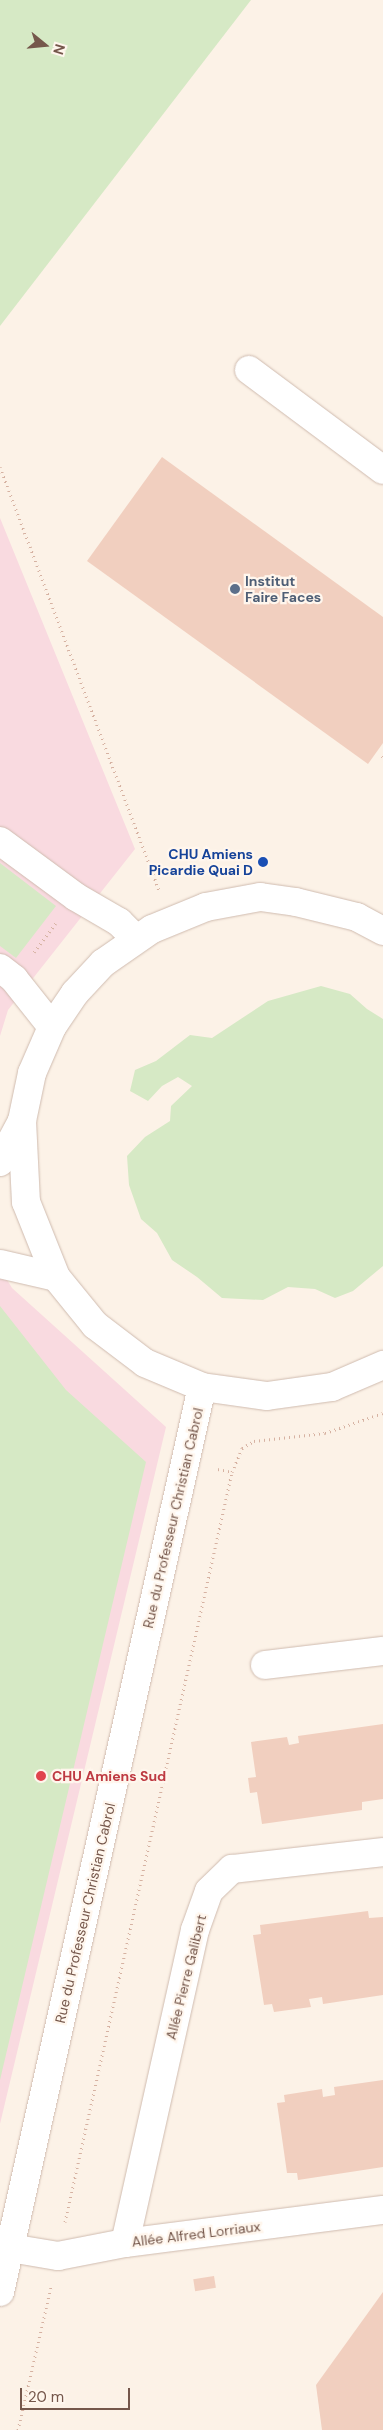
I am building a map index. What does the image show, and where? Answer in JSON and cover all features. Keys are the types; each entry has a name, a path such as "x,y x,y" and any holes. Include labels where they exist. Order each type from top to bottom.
{"street":[{"path":"249,370 383,470"},
{"path":"0,841 76,897 120,922 136,939"},
{"path":"383,931 357,917 296,902 260,897 206,907 170,920 136,939 103,963 75,993 52,1027 32,1073 22,1122 26,1202 56,1277 95,1326 145,1363 202,1387 267,1396 332,1387 383,1365"},
{"path":"7,974 52,1027"},
{"path":"0,1162 22,1122"},
{"path":"0,1264 56,1277"},
{"name":"Rue du Professeur Christian Cabrol","path":"0,2292 202,1387"},
{"path":"266,1665 383,1651"},
{"name":"Allée Pierre Galibert","path":"125,2243 195,1930 208,1891 232,1869 383,1852"},
{"name":"Allée Alfred Lorriaux","path":"10,2248 58,2256 125,2243 383,2210"}],"path":[{"path":"0,467 170,920"},
{"path":"7,974 76,897"},
{"path":"18,2430 232,1472 242,1448 254,1441 325,1433 383,1412"}],"shaded area":[{"path":"0,518 135,849 8,1010 0,1036"},
{"name":"CHU Amiens Sud","path":"0,1268 12,1288 166,1427 0,2124"}],"green space":[{"path":"0,0 251,0 0,326"},
{"path":"0,863 56,906 16,958 0,946"},
{"path":"321,986 350,994 367,1009 383,1019 383,1266 353,1291 335,1298 315,1289 288,1287 263,1300 222,1298 197,1277 172,1260 157,1233 141,1219 129,1185 127,1156 145,1137 170,1121 171,1106 192,1086 178,1077 162,1086 148,1101 130,1091 135,1070 156,1061 190,1035 212,1038 268,1001"},
{"name":"CHU Amiens Sud","path":"0,1306 66,1390 146,1462 0,2080"}],"building":[{"name":"Institut Faire Faces","path":"162,457 383,617 383,743 368,764 87,561"},
{"path":"383,1724 383,1799 362,1802 362,1810 262,1824 257,1792 250,1793 248,1778 256,1777 251,1742 287,1737 289,1745 299,1743 298,1736"},
{"path":"368,1911 369,1918 383,1917 383,1995 323,2004 322,1997 309,1999 311,2007 274,2012 272,2004 264,2005 253,1935 261,1934 260,1925"},
{"path":"383,2080 383,2167 298,2180 297,2173 287,2173 277,2103 285,2102 284,2095 322,2089 323,2097 335,2095 334,2087"},
{"path":"214,2276 216,2288 195,2291 193,2279"},
{"path":"383,2292 383,2430 322,2430 316,2385"}],"place":[{"name":"Institut Faire Faces","path":"235,589"},
{"name":"CHU Amiens Picardie Quai D","path":"263,862"},
{"name":"CHU Amiens Sud","path":"41,1776"}]}
